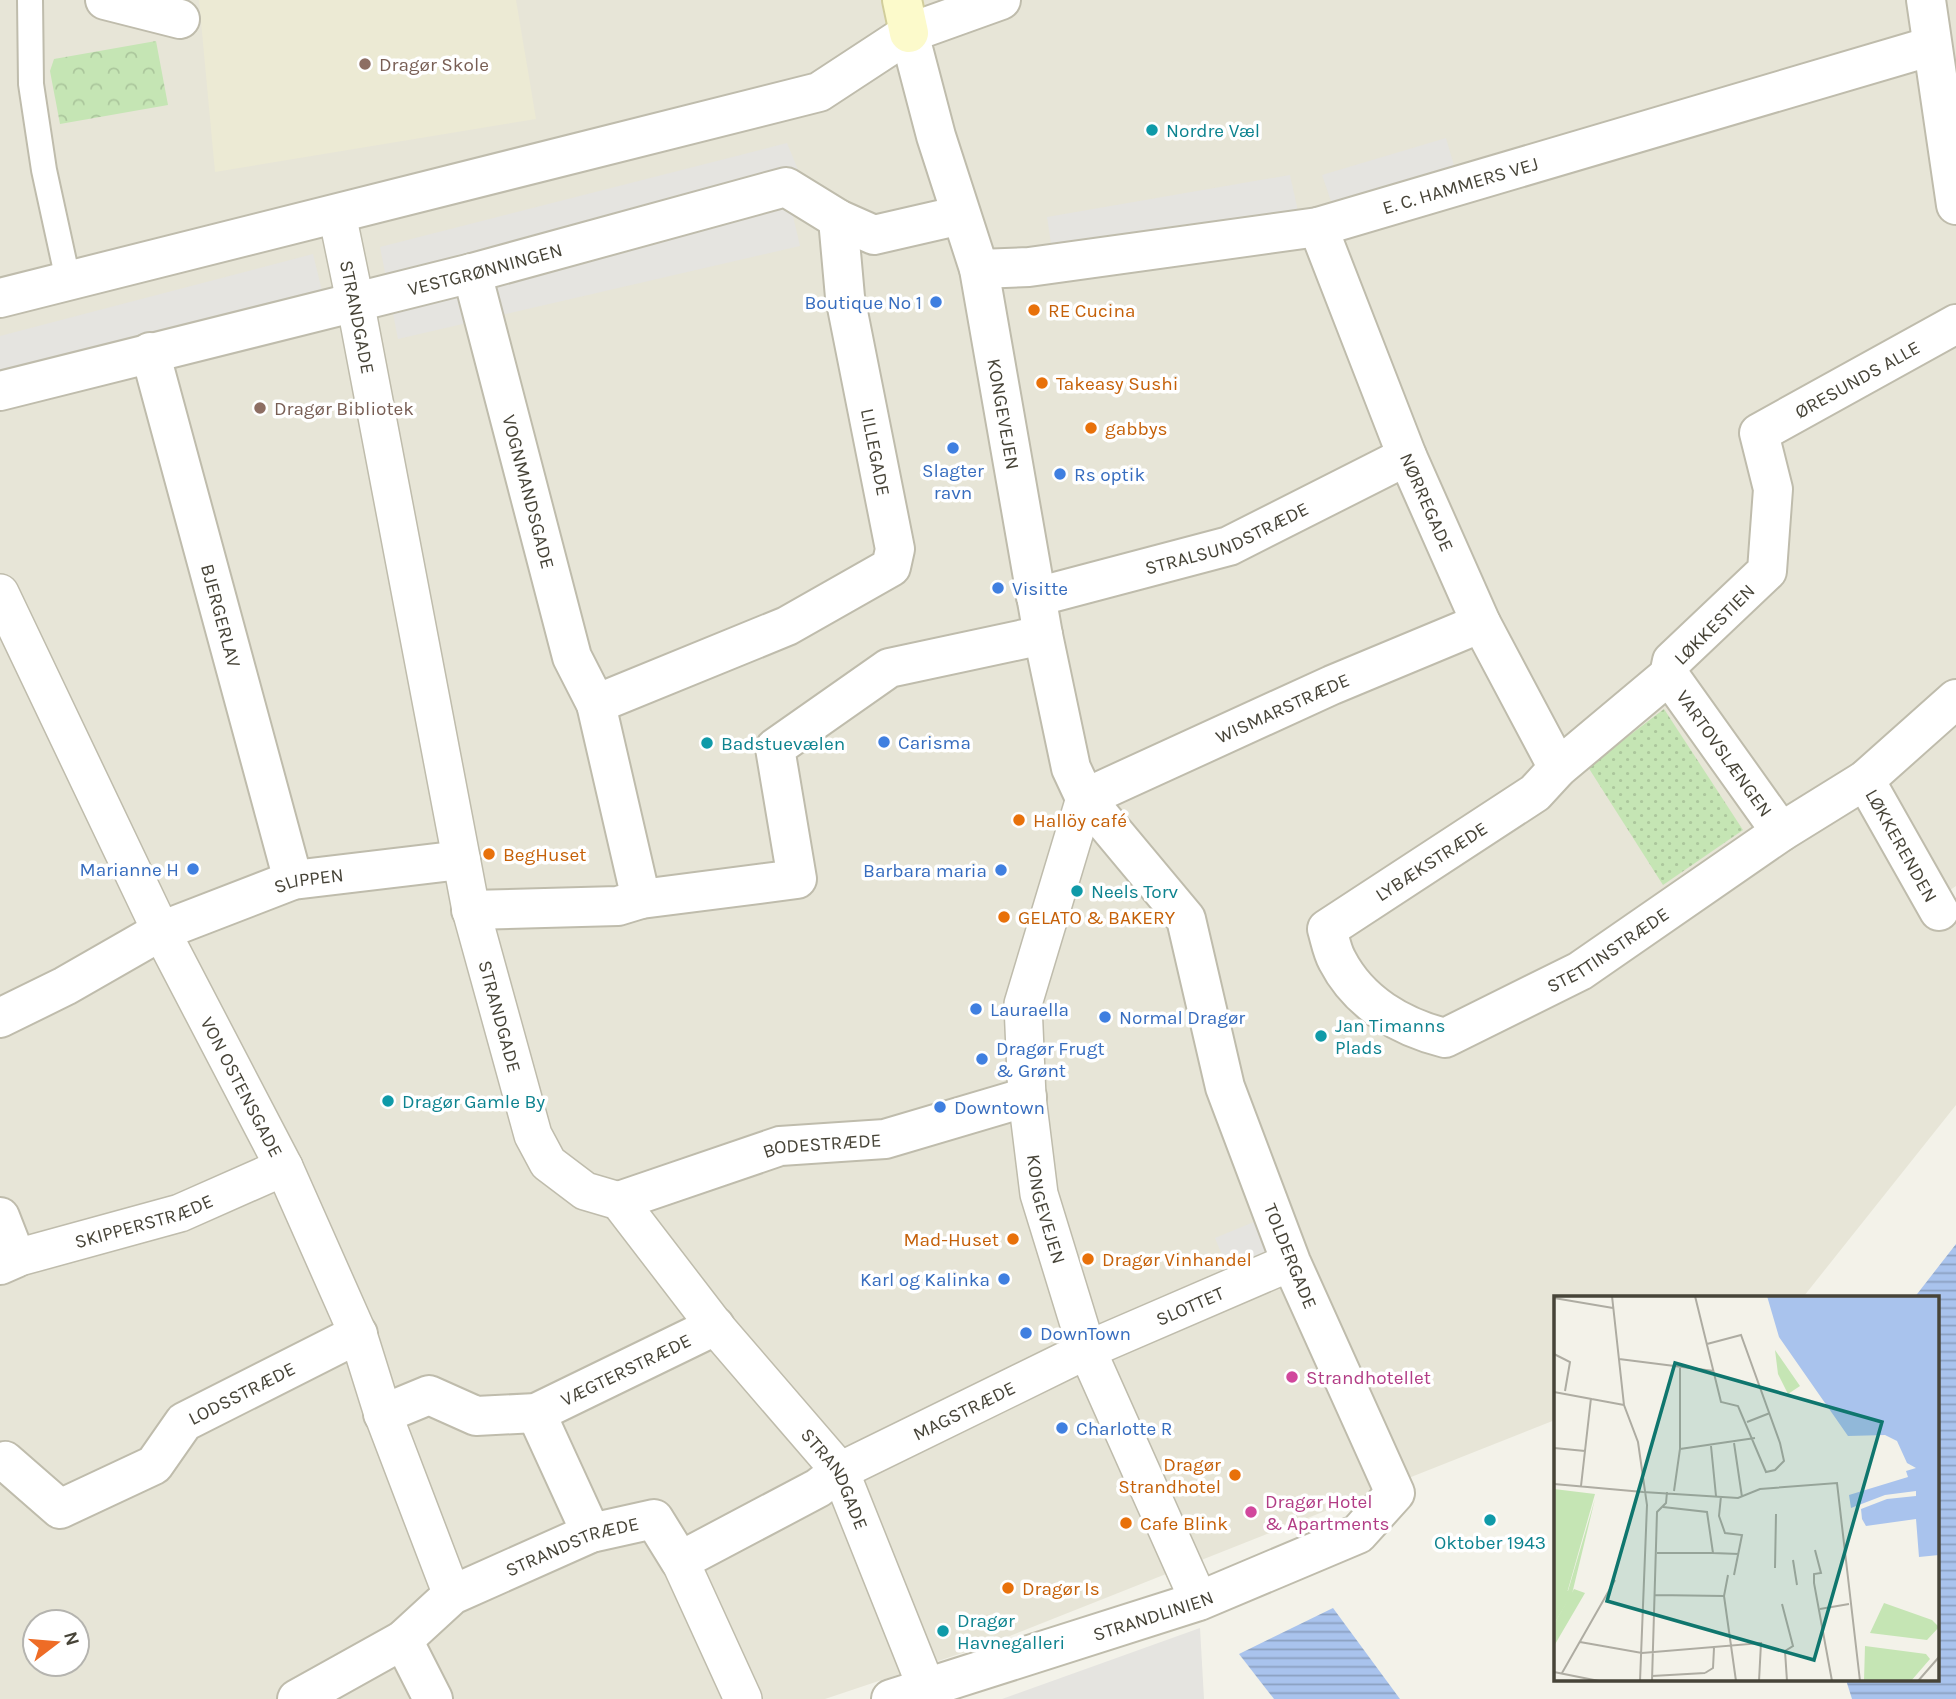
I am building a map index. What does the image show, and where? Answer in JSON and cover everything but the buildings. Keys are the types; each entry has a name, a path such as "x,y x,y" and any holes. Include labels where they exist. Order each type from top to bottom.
{"street":[{"path":"105,0 180,19"},
{"path":"0,298 819,92 906,17 1000,0"},
{"path":"1926,0 1956,205"},
{"name":"KONGEVEJEN","path":"906,17 936,136 979,270 1036,597 1070,768 1085,798 1186,919 1208,1011"},
{"name":"E. C. HAMMERS VEJ","path":"979,270 1043,266 1318,227 1931,46"},
{"name":"VESTGRØNNINGEN","path":"0,391 472,273 786,187 838,219 874,236 961,215"},
{"name":"STRANDGADE","path":"337,214 471,910 533,1135 548,1163 585,1191 619,1201 715,1326 840,1471 909,1694"},
{"name":"LILLEGADE","path":"596,704 787,626 891,567 895,549 845,297 838,219"},
{"name":"NØRREGADE","path":"1318,227 1407,456 1481,623 1558,768"},
{"name":"VOGNMANDSGADE","path":"472,273 572,657 596,704"},
{"name":"ØRESUNDS ALLE","path":"1759,433 1956,324"},
{"name":"BJERGERLAV","path":"150,352 293,880"},
{"name":"LØKKESTIEN","path":"1558,768 1669,675 1672,661 1767,571 1773,489 1759,433"},
{"name":"STRALSUNDSTRÆDE","path":"1036,597 1229,546 1407,456"},
{"name":"VON OSTENSGADE","path":"0,593 161,931 284,1167 358,1334 383,1414 452,1595"},
{"name":"WISMARSTRÆDE","path":"1085,798 1332,685 1481,623"},
{"path":"471,910 618,906 641,899 797,879 775,748 889,668 1043,635"},
{"name":"VARTOVSLÆNGEN","path":"1669,675 1781,832"},
{"name":"STETTINSTRÆDE","path":"1422,1032 1445,1038 1580,971 1781,832 1865,780 1956,699"},
{"path":"596,704 641,899"},
{"name":"LYBÆKSTRÆDE","path":"1422,1032 1383,1014 1358,990 1336,960 1327,929 1535,793 1558,768"},
{"name":"LØKKERENDEN","path":"1865,780 1939,911"},
{"name":"KONGEVEJEN","path":"1085,798 1023,1004 1027,1097 1039,1194 1087,1350 1199,1601"},
{"name":"SLIPPEN","path":"0,1018 65,986 161,931 293,880 461,860"},
{"name":"TOLDERGADE","path":"1208,1011 1225,1087 1291,1262 1395,1493"},
{"name":"BODESTRÆDE","path":"619,1201 780,1146 885,1139 1027,1097"},
{"name":"SKIPPERSTRÆDE","path":"8,1262 180,1213 284,1167"},
{"path":"0,1217 8,1262"},
{"name":"SLOTTET","path":"1087,1350 1291,1262"},
{"name":"VÆGTERSTRÆDE","path":"536,1413 715,1326"},
{"name":"LODSSTRÆDE","path":"0,1463 5,1461 60,1509 154,1465 184,1422 358,1334"},
{"name":"MAGSTRÆDE","path":"840,1471 1087,1350"},
{"path":"383,1414 429,1395 476,1416 536,1413 591,1533"},
{"path":"743,1699 680,1561 818,1488 840,1471"},
{"name":"STRANDLINIEN","path":"909,1694 1199,1601 1358,1534 1395,1493"},
{"name":"STRANDSTRÆDE","path":"297,1699 403,1640 452,1595 591,1533 654,1519 680,1561"},
{"path":"403,1640 433,1699"}],"lane":[{"path":"30,0 31,84 44,170 68,280"}],"shaded area":[{"path":"0,0 1956,0 1956,886 1947,892 1956,906 1956,1105 1804,1296 1554,1296 1554,1420 992,1643 825,1699 0,1699"},
{"name":"Dragør Skole","path":"199,0 516,0 536,119 215,172"},
{"path":"1446,138 1460,186 1339,225 1322,175"},
{"path":"787,143 801,177 792,212 800,246 398,339 380,247"},
{"path":"1290,175 1302,229 1054,264 1047,217"},
{"path":"313,254 328,315 0,396 0,336"},
{"path":"1273,1214 1292,1259 1233,1282 1215,1238"},
{"path":"1200,1628 1204,1699 1002,1699"}],"green space":[{"path":"156,41 168,105 60,124 50,71 54,59"},
{"path":"1664,709 1743,830 1663,885 1588,767"}],"water":[{"path":"1956,1244 1956,1699 1852,1699 1847,1682 1938,1682 1938,1296 1916,1296"},
{"path":"1333,1608 1400,1699 1274,1699 1239,1654"}],"place":[{"name":"Dragør Skole","path":"365,64"},
{"name":"Nordre Væl","path":"1152,130"},
{"name":"Boutique No 1","path":"936,302"},
{"name":"RE Cucina","path":"1034,310"},
{"name":"Takeasy Sushi","path":"1042,383"},
{"name":"Dragør Bibliotek","path":"260,408"},
{"name":"gabbys","path":"1091,428"},
{"name":"Slagter ravn","path":"953,448"},
{"name":"Rs optik","path":"1060,474"},
{"name":"Visitte","path":"998,588"},
{"name":"Carisma","path":"884,742"},
{"name":"Badstuevælen","path":"707,743"},
{"name":"Hallöy café","path":"1019,820"},
{"name":"BegHuset","path":"489,854"},
{"name":"Marianne H","path":"193,869"},
{"name":"Barbara maria","path":"1001,870"},
{"name":"Neels Torv","path":"1077,891"},
{"name":"GELATO & BAKERY","path":"1004,917"},
{"name":"Lauraella","path":"976,1009"},
{"name":"Normal Dragør","path":"1105,1017"},
{"name":"Jan Timanns Plads","path":"1321,1036"},
{"name":"Dragør Frugt & Grønt","path":"982,1059"},
{"name":"Dragør Gamle By","path":"388,1101"},
{"name":"Downtown","path":"940,1107"},
{"name":"Mad-Huset","path":"1013,1239"},
{"name":"Dragør Vinhandel","path":"1088,1259"},
{"name":"Karl og Kalinka","path":"1004,1279"},
{"name":"DownTown","path":"1026,1333"},
{"name":"Strandhotellet","path":"1292,1377"},
{"name":"Charlotte R","path":"1062,1428"},
{"name":"Dragør Strandhotel","path":"1235,1475"},
{"name":"Dragør Hotel & Apartments","path":"1251,1512"},
{"name":"Oktober 1943","path":"1490,1520"},
{"name":"Cafe Blink","path":"1126,1523"},
{"name":"Dragør Is","path":"1008,1588"},
{"name":"Dragør Havnegalleri","path":"943,1631"}]}
